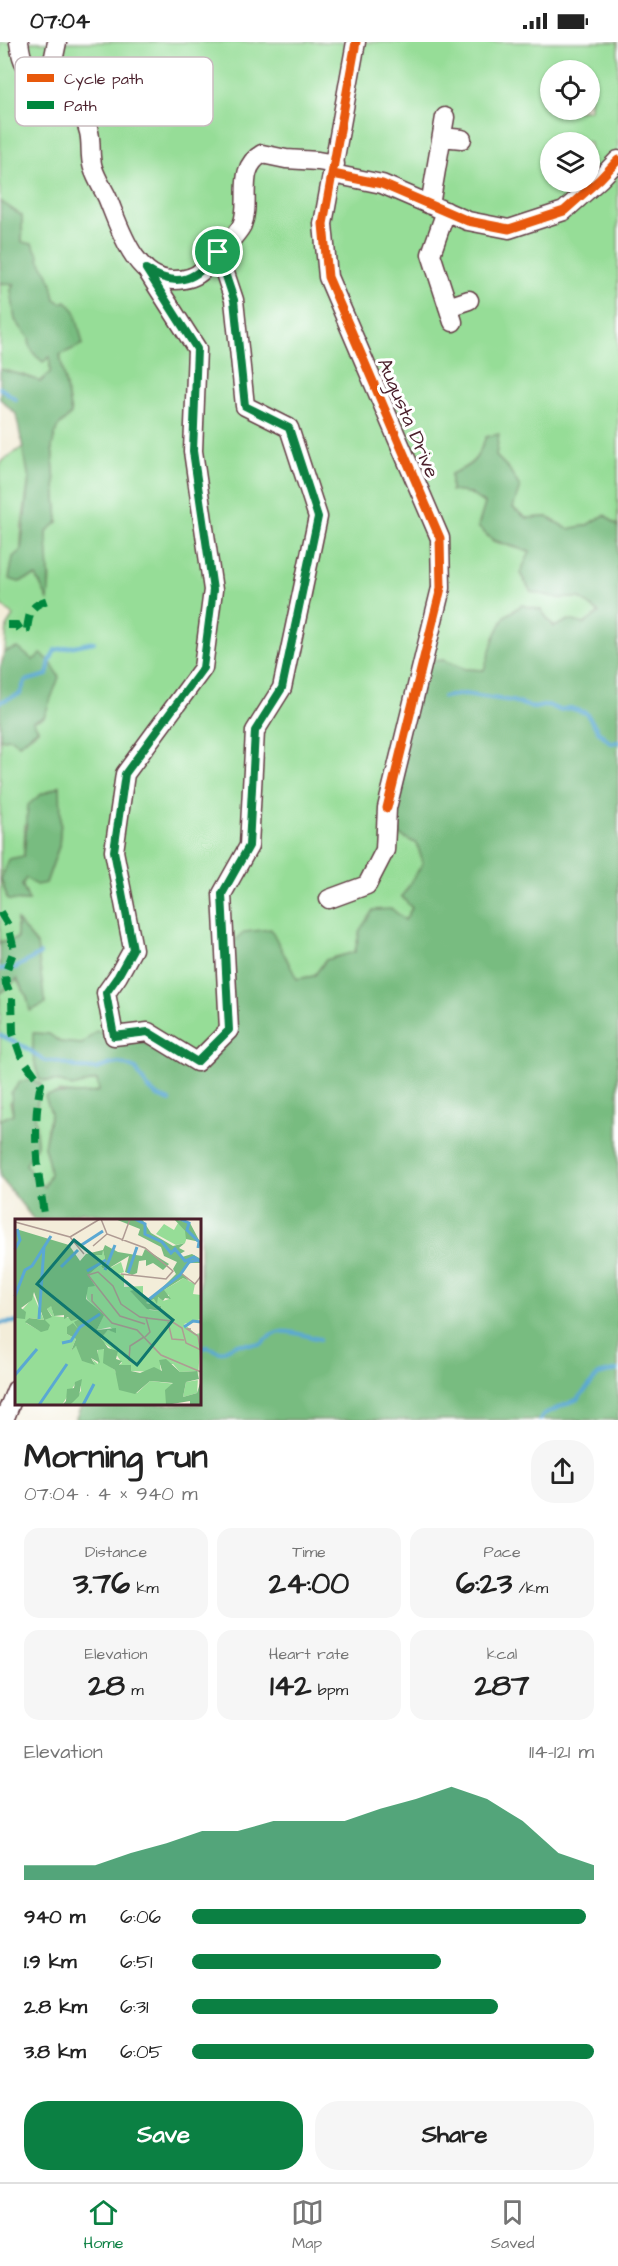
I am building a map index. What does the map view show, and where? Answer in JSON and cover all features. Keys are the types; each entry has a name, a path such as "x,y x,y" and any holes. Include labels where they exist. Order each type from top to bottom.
{"street":[{"path":"19,42 23,57"},
{"path":"54,57 57,42"},
{"name":"Augusta Drive","path":"329,899 367,885 386,850 387,808 441,588 440,538 328,278 323,224 356,42"},
{"path":"445,117 438,208 431,254 451,314 469,300"},
{"path":"87,126 89,150 96,177 127,245 146,269 197,349 193,451 213,590 203,668 125,774 114,851 133,949 106,993 114,1036 148,1032 197,1062 229,1030 222,894 249,846 255,731 282,688 318,517 289,428 245,406 234,300 218,252"},
{"path":"442,137 462,139"},
{"path":"146,269 167,280 188,279 199,274 242,225 245,180 255,158 262,154 286,159 318,161 334,169 382,184 468,221 509,229 564,211 618,160"},
{"path":"4,1420 15,1392"}],"green space":[{"path":"0,42 618,42 618,526 605,515 587,525 568,529 547,517 526,518 513,508 509,469 496,456 498,435 486,437 474,460 465,468 451,474 451,490 469,493 485,504 478,527 493,541 530,552 559,598 580,598 600,613 584,624 569,620 554,627 541,610 522,605 505,616 494,638 485,670 465,669 443,660 400,835 417,844 423,863 402,897 412,908 405,920 360,930 355,952 326,960 314,976 296,979 286,957 236,1071 60,1042 49,1034 34,1033 33,1055 45,1081 98,1079 99,1091 87,1095 58,1092 44,1147 50,1174 44,1187 32,1176 26,1164 37,1145 35,1115 41,1084 10,1102 13,1114 0,1120 0,994 16,979 27,997 39,975 37,944 17,921 17,939 0,942 0,739 11,738 19,744 38,730 33,721 44,717 47,709 33,661 18,648 5,652 7,625 13,616 0,603 0,462 23,447 29,478 22,526 19,582 36,576 47,598 50,579 47,560 47,531 58,522 52,446 57,428 71,413 60,355 61,303 55,299 50,281 43,268 22,242 22,216 0,201","holes":["59,786 61,820 59,846 46,883 26,878 22,884 29,901 8,900 1,879 24,856 25,825"]},
{"path":"0,201 22,216 22,242 32,244 39,256 51,280 55,299 61,303 66,301 75,311 83,344 60,355 71,414 57,428 52,446 58,522 47,531 48,600 36,576 19,582 9,579 13,557 21,550 29,478 16,414 0,399 0,369 40,382 50,373 50,357 43,362 35,355 30,347 29,338 15,320 11,289 14,284 0,283"},
{"path":"0,283 15,284 11,289 15,320 29,338 30,347 50,356 50,373 40,382 0,369"},
{"path":"499,434 496,456 509,469 520,487 513,508 526,518 547,517 568,529 587,525 605,515 618,526 618,1420 75,1420 82,1405 201,1405 201,1219 121,1219 82,1212 49,1219 33,1219 0,1177 0,1120 13,1114 11,1093 21,1081 32,1080 41,1084 35,1115 37,1145 26,1164 32,1176 44,1187 50,1174 44,1147 51,1113 45,1096 99,1091 97,1080 72,1087 64,1083 39,1079 33,1055 33,1033 49,1034 60,1042 82,1044 96,1031 114,1036 131,1034 149,1046 168,1044 197,1062 229,1030 233,942 245,932 271,929 297,979 314,976 326,960 355,952 360,930 373,910 392,909 405,920 412,908 402,897 423,863 417,844 400,835 387,808 423,662 443,660 465,669 484,670 494,638 505,616 522,605 541,610 554,627 569,620 584,624 599,613 580,598 559,598 531,592 520,573 530,552 493,540 478,527 485,504 469,493 451,491 451,474 474,461 486,437"},
{"path":"18,648 33,660 41,654 50,661 59,677 44,717 33,721 38,729 19,744 11,738 0,739 0,668 5,652"},
{"path":"60,786 59,846 46,883 36,885 26,878 22,885 29,901 8,900 1,879 9,859 24,856 28,805 40,795"},
{"path":"17,920 37,945 45,1004 30,1011 27,997 17,979 0,994 0,942 17,939"}],"waterway":[{"path":"0,388 16,399"},
{"path":"0,702 20,694 25,681 47,675 55,650 94,642"},
{"path":"443,697 464,694 512,701 534,708 548,705 559,710 570,708 586,713 599,732 611,743 618,742"},
{"path":"0,969 15,968 40,954"},
{"path":"0,1035 25,1047 45,1061 96,1069 120,1063 136,1069 147,1087 157,1096 170,1101"},
{"path":"0,1323 15,1322"},
{"path":"201,1348 208,1347 220,1352 237,1344 261,1344 282,1332 320,1339"},
{"path":"540,1420 544,1414 578,1399 598,1375 618,1370"}],"marked path":[{"path":"7,625 17,625 21,631 27,629 34,607 48,600"},
{"path":"0,912 8,925 14,950 5,974 6,984 12,998 13,1033 21,1056 41,1084 36,1135 45,1219"}],"cycle path":[{"path":"356,42 323,224 328,277 440,538 441,588 387,808"},
{"path":"333,174 382,184 468,221 509,229 564,211 618,160"}],"route":[{"path":"218,252 234,300 245,406 289,428 318,517 282,688 255,731 249,846 222,894 229,1030 197,1062 148,1032 114,1036 106,993 133,949 114,851 125,774 203,668 213,590 193,451 197,349 146,269 167,280 188,279 199,274 218,252"}]}
